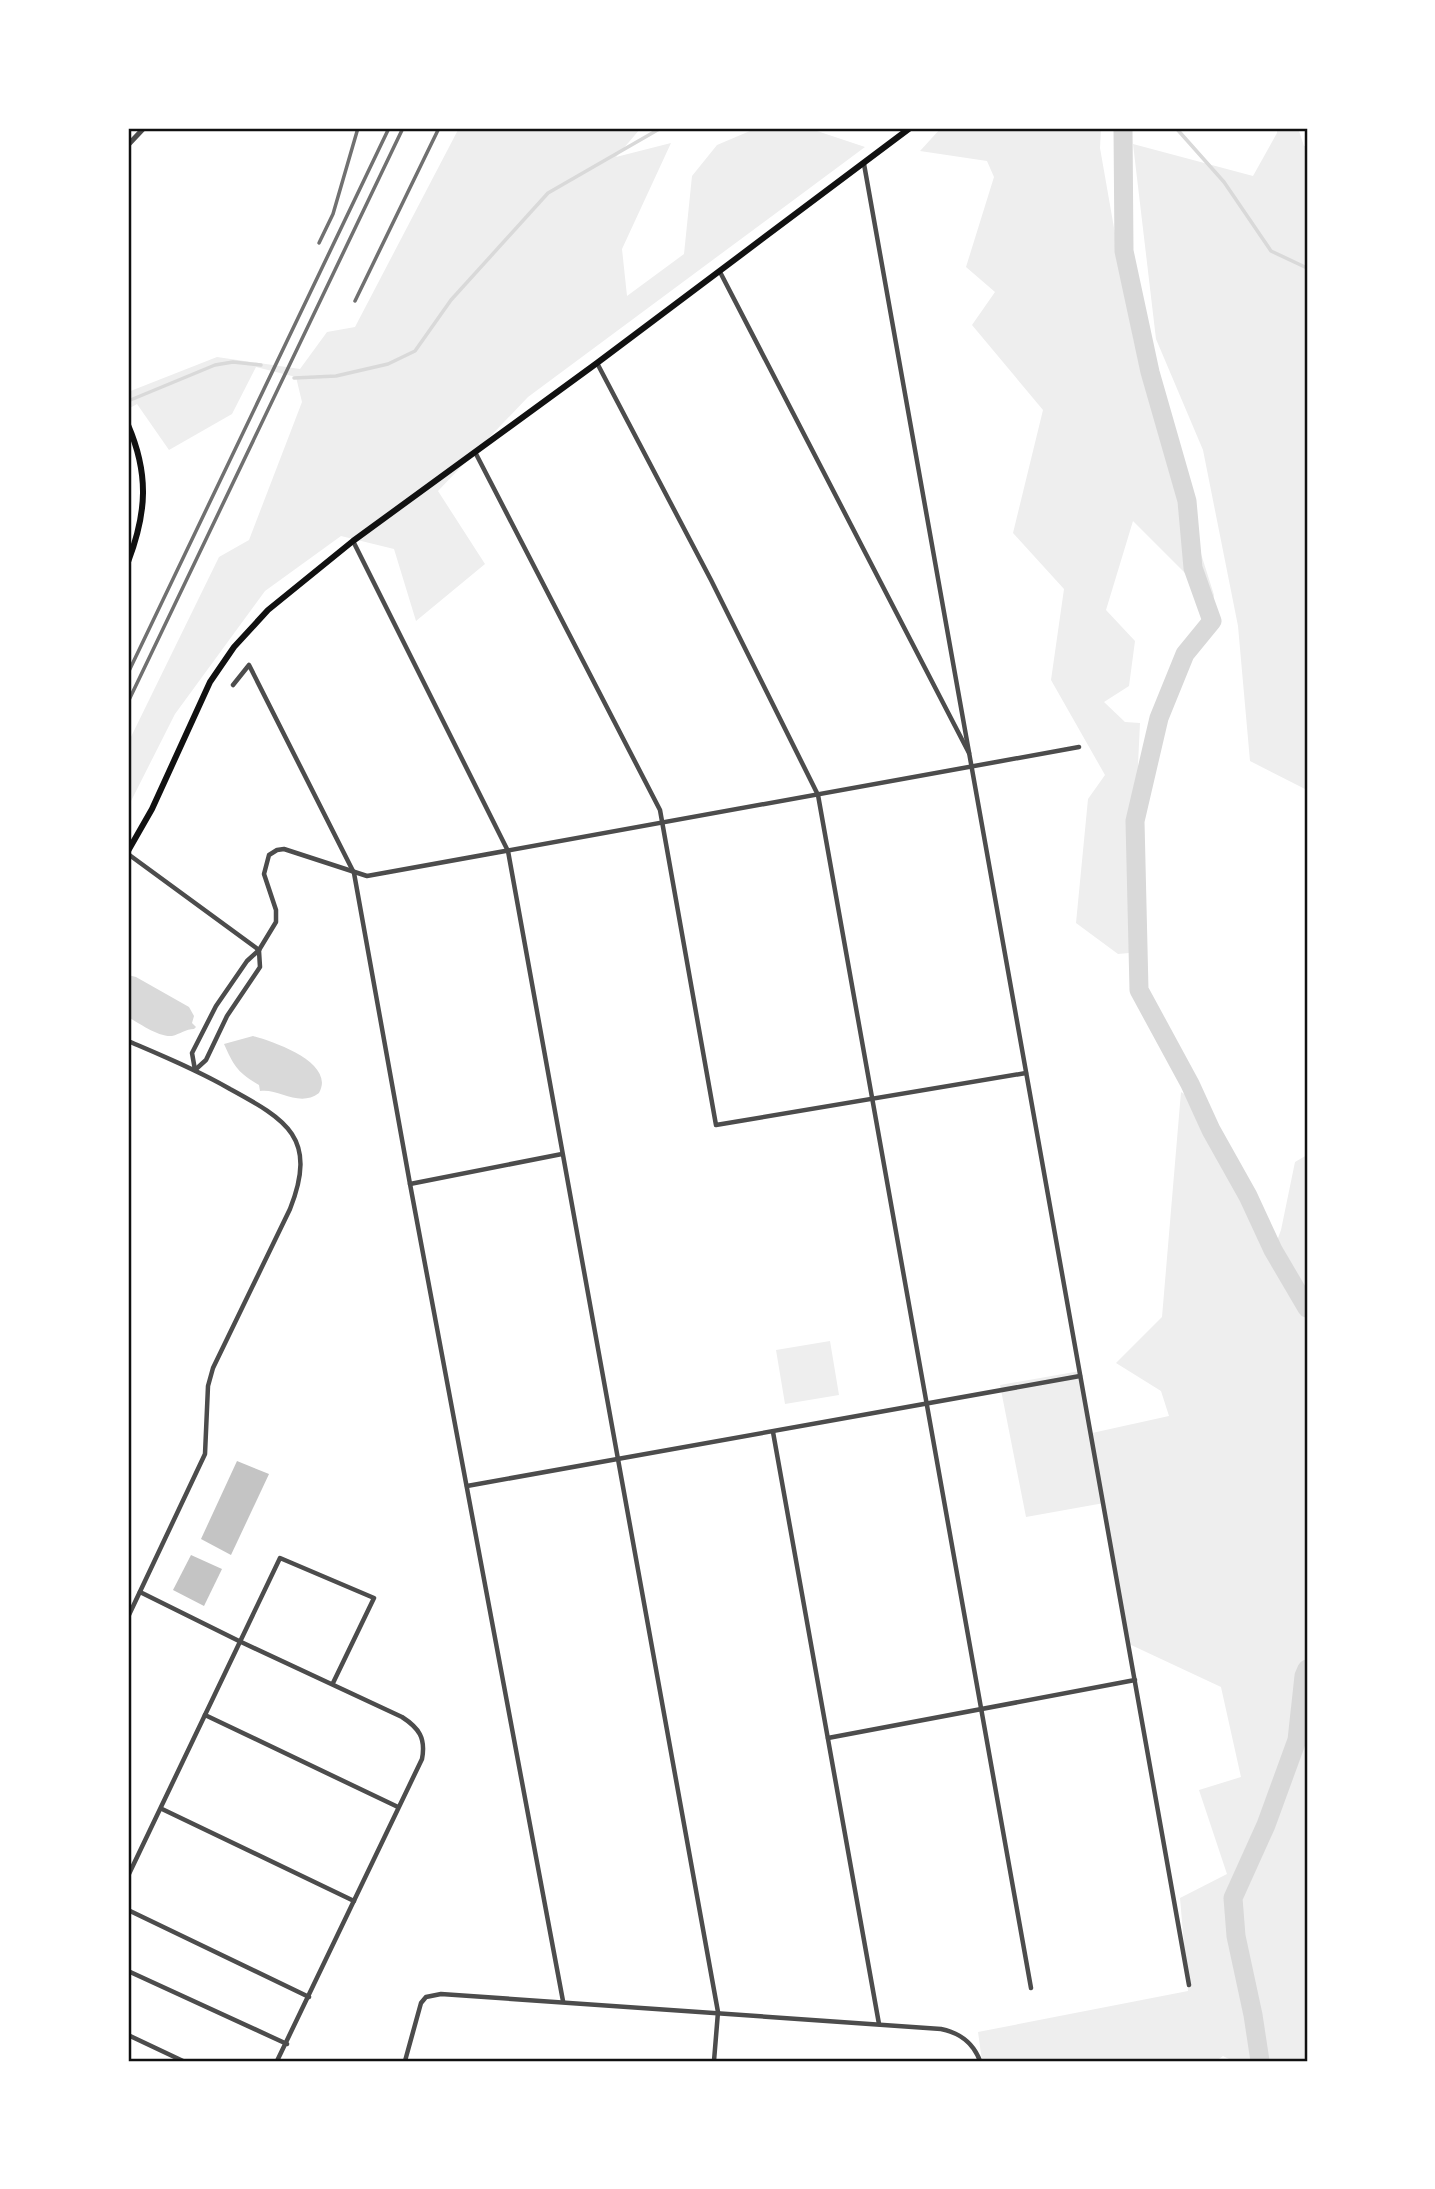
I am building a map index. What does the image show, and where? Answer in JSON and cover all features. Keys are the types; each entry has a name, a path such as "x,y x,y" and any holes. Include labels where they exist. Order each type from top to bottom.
{"main road":[{"path":"128,852 152,808 198,704 224,659 268,610 353,541 720,272 910,128"},
{"path":"128,425 135,443 143,481 141,523 128,562"}],"street":[{"path":"128,145 144,128"},
{"path":"864,164 1189,1985"},
{"path":"720,272 971,757"},
{"path":"597,363 717,592 818,795 1031,1988"},
{"path":"475,451 660,810 716,1125 1026,1073"},
{"path":"353,541 508,851 718,2012 714,2061"},
{"path":"233,685 249,665 354,873 564,2001"},
{"path":"195,1070 192,1053 216,1006 274,926 276,916 264,874 266,860 272,852 284,849 367,876 1079,747"},
{"path":"128,852 259,950 260,967 227,1016 206,1060 195,1070"},
{"path":"128,1041 195,1070 270,1111 290,1132 298,1149 300,1178 290,1209 212,1372 208,1386 205,1454 128,1617"},
{"path":"410,1184 562,1154"},
{"path":"467,1486 1080,1376"},
{"path":"773,1432 879,2024"},
{"path":"128,1876 280,1558 374,1598 333,1683"},
{"path":"140,1592 402,1717 415,1726 422,1737 422,1759 277,2061"},
{"path":"828,1738 1135,1680"},
{"path":"205,1715 398,1807"},
{"path":"162,1809 354,1901"},
{"path":"128,1910 309,1997"},
{"path":"128,1971 287,2044"},
{"path":"405,2061 418,2010 426,1997 440,1994 934,2028 953,2031 963,2037 971,2044 980,2061"},
{"path":"128,2035 183,2061"}],"shaded area":[{"path":"459,128 641,128 616,157 671,143 622,249 627,296 684,254 692,176 717,145 757,128 808,128 865,147 528,397 438,491 485,564 416,621 394,549 341,536 265,591 175,714 128,807 128,743 219,557 249,540 302,402 296,377 256,367 232,414 169,450 137,404 128,409 128,392 217,357 300,369 327,332 355,327"},
{"path":"941,128 1101,128 1100,148 1134,342 1214,595 1213,601 1133,521 1106,610 1135,641 1129,686 1104,702 1125,722 1140,723 1129,953 1118,954 1076,923 1088,799 1105,775 1051,680 1064,589 1013,533 1043,410 972,325 995,292 966,267 994,177 987,161 920,151"},
{"path":"1277,128 1298,128 1304,146 1307,146 1307,790 1250,761 1238,626 1203,450 1156,339 1133,144 1253,176 1277,133"},
{"path":"128,975 189,1007 194,1016 192,1023 196,1027 167,1036 128,1017"},
{"path":"253,1036 288,1049 311,1063 319,1072 322,1082 319,1093 304,1099 260,1091 259,1085 237,1068 224,1044"},
{"path":"1181,1092 1206,1107 1229,1146 1236,1191 1272,1254 1281,1230 1295,1162 1307,1155 1307,2061 1233,2061 1223,2056 1216,2061 982,2061 978,2032 1188,1991 1180,1898 1227,1874 1199,1790 1241,1777 1221,1687 1129,1644 1104,1503 1026,1517 1000,1385 1080,1371 1092,1433 1169,1416 1161,1391 1116,1363 1162,1317"},
{"path":"830,1341 839,1395 785,1404 776,1350"}],"building":[{"path":"237,1461 269,1474 231,1555 201,1539"},
{"path":"191,1555 222,1569 204,1606 173,1590"}],"waterway":[{"path":"294,378 336,376 388,364 415,351 451,300 548,193 661,128"},
{"path":"1123,128 1124,251 1150,372 1187,501 1193,568 1212,621 1185,654 1159,718 1135,821 1139,990 1248,1196 1273,1250 1307,1308"},
{"path":"1176,128 1224,182 1271,251 1307,268"},
{"path":"128,401 215,365 233,362 261,365"},
{"path":"1260,2061 1236,1936 1233,1898 1266,1825 1297,1740 1307,1669"}],"railway":[{"path":"319,243 333,214 358,128"},
{"path":"128,673 389,128"},
{"path":"128,702 403,128"},
{"path":"355,301 439,128"}]}
